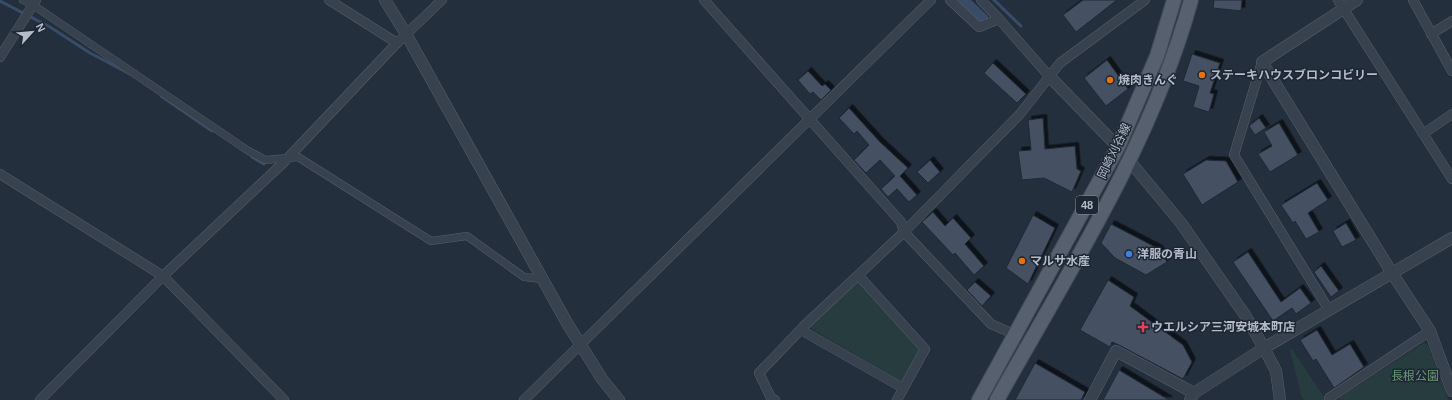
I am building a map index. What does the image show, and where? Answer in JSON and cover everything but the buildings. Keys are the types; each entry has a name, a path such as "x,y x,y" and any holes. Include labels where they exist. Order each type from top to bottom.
{"main road":[{"name":"岡崎刈谷線","path":"979,400 1118,147 1157,56 1174,0"},
{"name":"岡崎刈谷線","path":"997,400 1130,161 1176,52 1191,0"}],"street":[{"path":"23,0 34,2 247,150 265,160 298,158 432,241 467,236 524,277 542,278"},
{"path":"329,0 397,43"},
{"path":"385,0 406,34 580,344 602,379 619,400"},
{"path":"40,400 163,276 287,159 397,43 442,0"},
{"path":"704,0 901,222 904,232 991,324 1016,335"},
{"path":"524,400 931,0"},
{"path":"950,0 979,27 999,18"},
{"path":"980,0 999,18 1049,76 1118,147 1180,223 1245,315 1264,348 1276,371 1280,400"},
{"path":"772,399 759,373 801,330 904,232 1020,114 1060,64 1134,3 1144,0"},
{"path":"1330,310 1234,155 1262,62 1341,4 1357,0"},
{"path":"1413,0 1452,71"},
{"path":"0,57 34,2"},
{"path":"1341,4 1452,179"},
{"path":"1431,34 1452,21"},
{"path":"1262,62 1392,273 1430,331 1452,390"},
{"path":"1423,134 1452,114"},
{"path":"0,174 163,276 284,400"},
{"path":"1090,400 1116,351 1192,396 1264,348 1452,238"},
{"path":"858,276 925,349 897,400"},
{"path":"801,330 903,388"},
{"path":"1331,400 1329,398 1430,331"}],"green space":[{"path":"859,276 921,345 906,384 805,325"},
{"name":"長根公園","path":"1424,343 1428,345 1448,400 1339,400 1340,397"},
{"path":"1292,349 1326,400 1304,400 1301,395 1290,350"}],"waterway":[{"path":"963,0 983,19"},
{"path":"994,0 1021,26"},
{"path":"0,1 50,27 90,53 130,74"},
{"path":"161,96 212,131"},
{"path":"252,157 264,164"}],"place":[{"name":"ステーキハウスブロンコビリー","path":"1202,75"},
{"name":"焼肉きんぐ","path":"1110,80"},
{"name":"洋服の青山","path":"1129,254"},
{"name":"マルサ水産","path":"1022,261"},
{"name":"ウエルシア三河安城本町店","path":"1143,327"}]}
